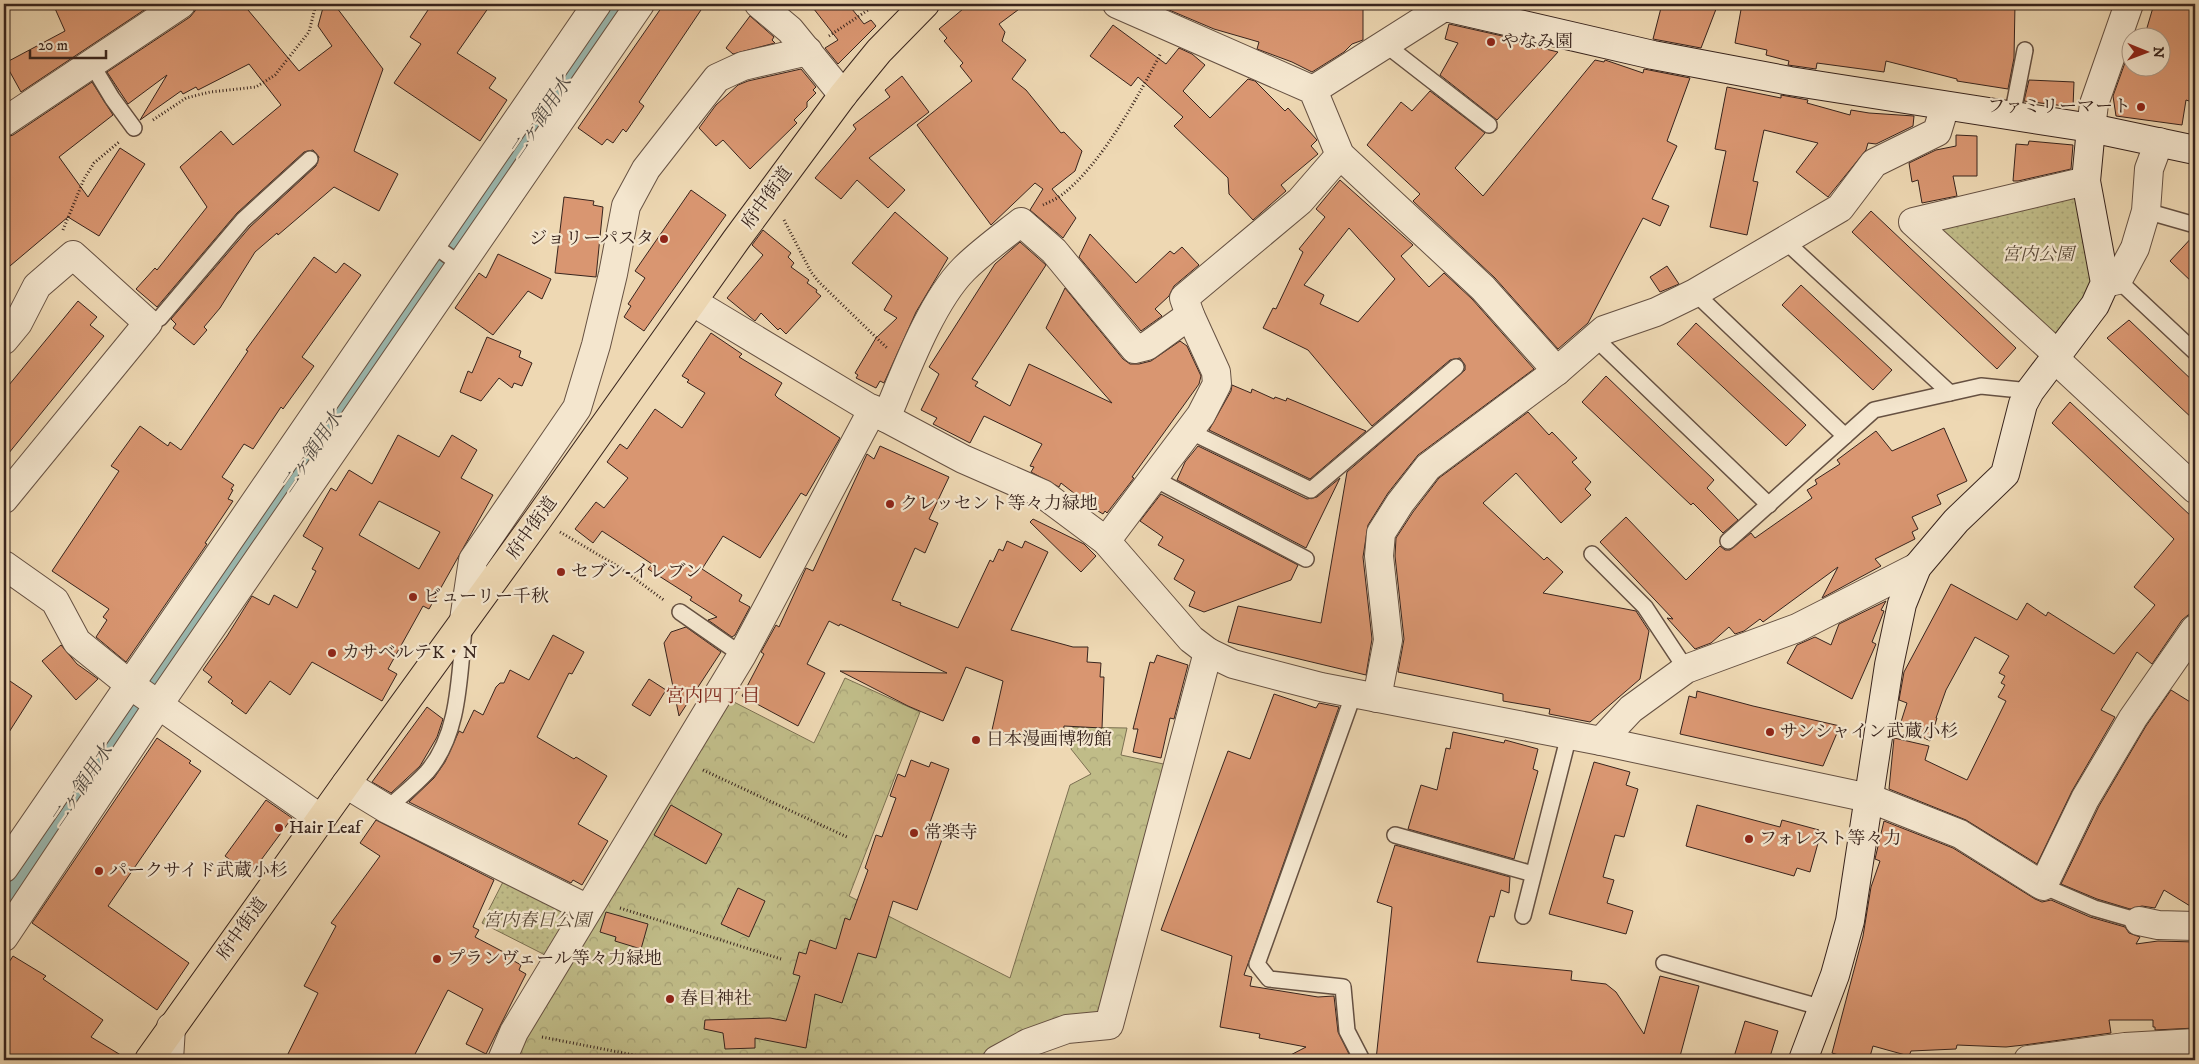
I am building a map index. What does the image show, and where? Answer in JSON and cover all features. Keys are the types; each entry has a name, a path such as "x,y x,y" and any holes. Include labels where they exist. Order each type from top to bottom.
{"highway":[{"name":"府中街道","path":"149,1060 762,205 843,95 879,51 925,4"}],"street":[{"path":"4,122 181,4"},
{"path":"4,937 144,694 432,244 597,4"},
{"path":"4,868 144,694 461,264 640,4"},
{"path":"759,4 790,30 843,95"},
{"path":"1117,4 1313,90 1340,155 1483,288 1557,371"},
{"path":"2112,281 2086,182 2094,104 2129,4"},
{"path":"1313,90 1386,45 1438,5 1653,55 1790,81 2091,128 2195,150"},
{"path":"464,620 473,560 577,408 596,345 613,274 626,206 646,169 717,78 743,66 808,51"},
{"path":"1366,696 1388,640 1378,556 1381,533 1400,503 1428,467 1557,371 1604,330 1656,312 1695,293 1840,208 1874,162 1937,132 1945,106"},
{"path":"1803,1060 1835,975 1850,921 1888,665 1902,604 1917,566 1956,521 2005,474 2023,404 2030,391 2136,248 2146,211 2149,169 2158,142"},
{"path":"1106,541 1201,415 1217,384 1216,372 1184,298 1300,202 1340,155"},
{"path":"2086,182 1913,222 2195,490"},
{"path":"502,1060 514,1032 742,655 907,367 940,302 964,269 1021,222 1054,251 1135,349 1147,346 1190,315"},
{"path":"4,340 18,323 36,286 73,255 148,323 4,498"},
{"path":"694,302 879,414 963,459 1043,494 1106,541 1192,638 1208,652 1233,664 1366,696 1569,735 1869,798 1960,834 2043,886 2085,799 2133,718 2195,629"},
{"path":"4,565 55,601 77,642 144,694 321,819"},
{"path":"1601,742 1631,709 1686,669 1797,628 1917,566"},
{"path":"997,1060 1028,1043 1067,1029 1109,1025 1208,652"},
{"path":"346,784 387,809 591,904"},
{"path":"2138,921 2158,925 2195,926"},
{"path":"169,1060 171,1027"},
{"path":"2028,1060 2125,1047 2195,1042"}],"lane":[{"path":"1386,45 1489,125"},
{"path":"2012,116 2025,50"},
{"path":"91,63 112,98 134,128"},
{"path":"148,323 160,318 243,220 310,159"},
{"path":"2146,211 2195,225"},
{"path":"1784,240 1950,393"},
{"path":"432,244 461,264"},
{"path":"2112,281 2195,352"},
{"path":"1695,293 1845,436"},
{"path":"1595,338 1769,505"},
{"path":"1189,431 1311,490 1456,367"},
{"path":"1728,541 1874,410 1981,386 2030,391"},
{"path":"1153,478 1306,559"},
{"path":"1592,554 1645,607 1686,669"},
{"path":"680,612 742,655"},
{"path":"387,809 426,773 438,757 452,724 464,620"},
{"path":"1362,1060 1347,1031 1343,987 1269,979 1257,964 1366,696"},
{"path":"1523,916 1569,735"},
{"path":"1395,835 1533,874"},
{"path":"2043,886 2094,908 2138,921"},
{"path":"1664,963 1823,1008"}],"path":[{"path":"62,231 84,179 94,163 134,128 156,119 186,98 210,92 256,87 275,75 309,32 316,4"},
{"path":"808,51 877,4"},
{"path":"1021,222 1027,214 1062,195 1083,174 1113,135 1144,85 1175,28"},
{"path":"762,205 784,220 811,272 819,282 907,367"},
{"path":"558,531 619,567 680,612"},
{"path":"679,759 847,837"},
{"path":"591,904 781,959"},
{"path":"514,1032 659,1060"}],"green space":[{"name":"宮内公園","path":"2086,181 2105,283 2057,354 1913,222"},
{"path":"845,678 920,712 849,896 1010,978 1070,785 1091,774 1071,749 1073,727 1127,728 1121,755 1168,765 1102,1019 985,1060 512,1060 730,700 814,743"},
{"name":"宮内春日公園","path":"506,876 577,911 549,957 482,923"}],"building":[{"path":"53,4 153,4 21,92 5,63 65,31"},
{"path":"197,4 243,4 299,71 332,46 318,26 324,4 334,4 383,69 354,151 398,174 379,211 334,187 278,235 277,233 255,252 220,308 204,327 207,330 194,345 173,328 176,324 171,319 250,227 316,166 319,157 313,150 304,152 237,213 157,307 136,289 155,268 157,270 207,207 180,167 221,131 233,145 281,105 249,64 198,90 196,87 183,94 181,91 140,120 167,75 128,104 107,72 190,17 195,11"},
{"path":"432,4 491,4 457,53 496,78 489,88 507,100 480,141 394,83 421,44 410,37"},
{"path":"664,4 705,4 639,102 644,106 626,132 623,129 613,143 607,139 602,145 578,128"},
{"path":"810,4 848,4 864,24 871,20 876,26 838,64 825,48 838,40"},
{"path":"969,4 1026,4 999,24 1005,32 1002,41 1026,60 1012,79 1026,90 1061,133 1064,132 1082,151 1075,171 1052,189 1076,218 1063,238 1030,210 1043,189 1035,183 991,225 917,125 972,81 960,66 963,63 944,41 947,38 939,29"},
{"path":"1155,4 1363,4 1363,40 1352,44 1344,52 1312,72 1292,62 1257,49 1259,42 1214,29"},
{"path":"1500,4 1527,4 1526,10"},
{"path":"1662,4 1718,4 1701,48 1653,39"},
{"path":"1742,4 2015,4 2014,58 2008,89 1957,81 1957,79 1886,61 1884,72 1817,63 1816,69 1788,65 1789,61 1766,55 1767,50 1735,43"},
{"path":"2154,4 2179,4 2195,9 2195,103 2186,100 2182,125 2116,116 2113,96 2122,71 2122,78 2172,78 2172,28 2147,28"},
{"path":"750,16 774,37 772,40 775,43 733,54 726,48"},
{"path":"1449,24 1520,40 1519,42 1525,44 1558,52 1497,120 1440,75 1458,43 1445,39"},
{"path":"1113,25 1166,64 1179,48 1192,54 1205,65 1183,91 1210,118 1248,79 1255,81 1285,111 1288,108 1317,140 1311,146 1318,154 1281,185 1286,191 1253,220 1229,194 1228,178 1174,126 1183,117 1138,77 1131,86 1090,56"},
{"path":"1595,60 1604,62 1605,60 1643,73 1644,69 1690,78 1667,141 1677,146 1652,199 1669,206 1660,226 1643,218 1588,323 1558,349 1495,278 1413,201 1420,194 1367,145 1401,102 1412,111 1430,91 1485,133 1455,168 1483,196"},
{"path":"801,69 816,87 813,90 816,93 807,102 807,107 794,120 797,123 750,169 723,140 716,146 699,128 716,105 738,85"},
{"path":"902,76 929,112 869,158 905,190 888,208 857,180 841,199 815,178 856,129 853,125 890,97 885,90"},
{"path":"2029,80 2074,82 2073,107 2024,101"},
{"path":"92,82 113,115 59,157 88,197 120,148 145,164 99,236 68,217 4,271 4,138 13,135"},
{"path":"1727,87 1781,98 1781,95 1808,100 1807,103 1850,115 1851,110 1914,116 1913,126 1876,144 1868,143 1866,150 1828,197 1796,172 1818,143 1764,130 1753,181 1758,182 1747,235 1710,227 1726,151 1715,149"},
{"path":"1956,135 1977,136 1977,176 1953,176 1957,196 1922,203 1918,180 1912,182 1909,163 1936,150 1956,146"},
{"path":"2029,141 2073,145 2071,169 2013,181 2016,144 2028,145"},
{"path":"1340,180 1413,245 1401,256 1429,287 1444,273 1472,299 1534,369 1418,455 1388,493 1368,525 1363,557 1372,639 1366,675 1228,642 1238,606 1321,623 1347,472 1465,370 1465,365 1460,358 1450,360 1372,426 1308,350 1263,328 1273,308 1276,309 1303,252 1299,249 1325,217 1316,209","holes":["1349,228 1395,279 1358,322 1320,304 1324,295 1304,285"]},
{"path":"691,190 726,215 644,331 624,317 631,306 628,304 645,278 635,271"},
{"path":"564,197 594,201 593,205 603,207 596,277 555,273"},
{"path":"1871,211 2016,348 1997,369 1852,232"},
{"path":"895,212 948,258 916,312 884,383 880,381 876,388 856,378 858,375 855,373 876,338 897,318 884,310 892,296 852,263"},
{"path":"763,230 791,253 788,257 794,263 791,267 809,280 807,283 817,290 816,292 821,296 786,334 780,328 778,330 761,313 755,321 727,298 763,255 752,245"},
{"path":"1090,234 1136,283 1170,251 1174,254 1182,247 1199,265 1174,286 1169,296 1155,309 1162,316 1141,331 1079,257"},
{"path":"2195,234 2195,285 2170,261"},
{"path":"1020,242 1046,265 972,379 978,382 975,386 1010,406 1029,364 1112,403 1046,328 1065,288 1123,359 1130,364 1151,361 1180,341 1187,346 1201,376 1199,384 1132,477 1134,478 1107,513 1105,511 1103,514 1093,508 1061,483 1059,487 1031,472 1034,467 1030,466 1042,444 984,416 970,443 933,424 937,418 921,410 939,374 929,367 995,264"},
{"path":"498,254 551,279 542,299 528,291 493,335 455,308 479,273 486,278"},
{"path":"314,257 336,273 344,263 361,275 302,357 314,366 283,409 281,407 253,449 244,444 222,477 234,485 228,499 233,501 205,543 207,544 126,662 96,637 107,620 103,617 109,609 52,571 119,471 111,466 140,426 168,446 170,442 181,450 248,351 246,350"},
{"path":"1667,266 1679,284 1660,292 1650,277"},
{"path":"1801,285 1892,370 1873,390 1782,305"},
{"path":"78,301 97,317 90,325 104,336 4,459 4,391"},
{"path":"2129,320 2195,383 2195,421 2107,338"},
{"path":"1696,323 1806,425 1786,446 1677,344"},
{"path":"711,333 742,354 739,357 782,383 775,395 778,398 840,438 806,496 801,493 760,558 723,536 702,569 742,595 739,601 750,607 735,635 732,637 708,620 717,617 690,600 692,597 648,569 652,564 602,531 593,543 575,529 596,502 604,508 628,478 607,462 620,444 627,449 655,409 682,428 705,393 687,382 689,380 682,376"},
{"path":"487,337 521,351 519,357 532,363 522,386 514,383 512,388 499,378 481,401 460,392 468,371 472,373"},
{"path":"1606,376 1714,480 1707,488 1738,520 1723,533 1693,503 1691,505 1582,402"},
{"path":"1232,385 1251,393 1252,389 1274,399 1275,397 1286,401 1287,398 1366,431 1310,479 1209,430 1231,391"},
{"path":"2070,402 2192,517 2195,514 2195,614 2188,615 2182,620 2152,664 2137,652 2101,710 2115,717 2072,791 2037,864 1966,820 1889,789 1894,738 1929,746 1925,760 1967,780 2006,701 1998,697 2005,685 2001,683 2005,676 1999,673 2009,656 1975,637 1946,690 1930,741 1900,725 1907,703 1899,700 1904,672 1951,584 2017,620 2027,603 2046,616 2048,612 2114,654 2155,605 2134,587 2174,539 2052,423"},
{"path":"1528,412 1549,435 1552,432 1577,458 1572,462 1591,482 1585,489 1591,495 1561,523 1516,473 1483,503 1544,560 1547,557 1563,572 1543,593 1636,611 1649,631 1640,679 1590,722 1549,714 1550,709 1503,701 1503,694 1398,672 1404,639 1395,556 1396,538 1439,478"},
{"path":"1944,428 1967,481 1937,495 1941,504 1912,517 1918,529 1912,532 1915,539 1875,559 1881,566 1822,598 1838,567 1763,622 1760,619 1744,631 1735,634 1729,627 1711,643 1695,649 1667,618 1673,619 1600,542 1626,517 1686,580 1720,546 1725,550 1730,550 1751,533 1755,538 1812,498 1807,490 1817,484 1815,480 1840,464 1837,460 1876,431 1892,451"},
{"path":"398,435 439,457 452,435 477,450 461,478 493,495 429,609 423,606 388,669 397,674 382,701 312,662 290,695 270,681 246,714 231,703 233,701 208,682 212,677 203,670 252,596 269,605 274,595 297,608 316,571 312,569 323,548 303,536 331,488 336,491 349,470 372,484","holes":["379,501 440,532 419,569 359,535"]},
{"path":"880,446 949,477 929,519 938,523 925,553 915,548 892,600 958,628 990,560 993,562 999,549 1003,551 1007,541 1022,548 1025,541 1048,552 1011,630 1073,647 1088,647 1087,662 1101,663 1100,677 1104,677 1102,728 1064,726 1063,741 1024,737 992,730 1003,681 966,667 943,721 908,706 840,671 947,673 840,624 839,626 829,621 807,664 825,673 798,726 742,696 764,654 761,652 776,625 779,627 806,568 813,571 867,454 874,459"},
{"path":"1198,446 1307,499 1317,497 1340,478 1306,548 1177,480 1185,462"},
{"path":"1161,494 1298,565 1291,580 1204,612 1189,606 1195,592 1174,579 1184,560 1158,545 1163,537 1140,521"},
{"path":"1033,519 1084,544 1096,556 1081,572 1030,522"},
{"path":"1886,601 1881,610 1884,611 1872,642 1876,644 1852,699 1787,663 1797,645 1815,637 1831,645 1839,624"},
{"path":"686,627 721,652 679,716 664,643 671,632"},
{"path":"553,635 584,652 572,674 569,673 537,737 574,759 576,757 607,776 578,824 608,841 582,885 573,880 571,883 409,802 434,778 445,762 459,731 463,733 474,710 483,715 496,687 500,683 504,683 510,670 529,680"},
{"path":"61,645 77,664 98,679 76,700 42,661"},
{"path":"1157,655 1188,665 1174,719 1170,718 1161,758 1133,752 1138,729 1133,729 1150,662 1154,663"},
{"path":"4,677 32,696 4,740"},
{"path":"649,679 666,690 650,716 632,705"},
{"path":"2171,690 2195,705 2195,909 2164,890 2155,908 2142,906 2130,909 2097,899 2061,884 2099,806 2146,726"},
{"name":"サンシャイン武蔵小杉","path":"1697,691 1840,726 1823,766 1680,734 1689,696 1696,698"},
{"path":"1274,694 1316,708 1319,703 1339,707 1244,975 1252,977 1250,986 1318,997 1334,996 1338,1032 1352,1060 1281,1060 1306,1047 1259,1038 1260,1034 1220,1027 1232,956 1161,930 1228,751 1250,759"},
{"path":"427,707 443,719 437,737 420,766 391,793 372,782"},
{"path":"1453,732 1504,743 1505,740 1538,749 1533,769 1538,771 1514,859 1408,829 1421,785 1437,790 1446,748 1450,749"},
{"name":"パークサイド武蔵小杉","path":"157,738 191,761 189,763 201,771 108,906 189,963 157,1010 32,923"},
{"path":"911,760 929,767 931,762 949,769 929,825 945,831 917,910 893,901 876,958 858,953 842,1003 815,994 806,1048 755,1038 755,1048 725,1049 723,1033 704,1029 705,1020 770,1018 786,1021 800,976 793,974 799,952 806,954 810,940 836,949 845,918 850,920 868,870 865,868 876,835 882,837 896,798 890,796 898,774 905,777"},
{"path":"1594,762 1630,772 1626,785 1638,789 1624,837 1615,835 1603,877 1614,880 1607,903 1633,911 1626,934 1549,914"},
{"path":"266,800 292,818 250,875 225,856"},
{"path":"671,805 722,834 706,864 654,835"},
{"name":"フォレスト等々力","path":"1697,805 1780,827 1782,820 1819,830 1818,835 1820,836 1810,872 1797,868 1794,876 1686,846"},
{"path":"376,820 494,880 473,927 479,930 475,937 515,958 514,961 521,965 519,970 526,974 486,1054 466,1044 483,1009 448,990 412,1060 285,1060 318,993 304,986 336,926 331,923 380,856 360,843"},
{"path":"1884,821 1953,848 2035,899 2042,902 2051,900 2090,917 2125,927 2129,933 2140,937 2136,944 2158,941 2195,942 2195,1028 2155,1030 2153,1020 2109,1020 2111,1033 2024,1045 2006,1047 1957,1045 1956,1049 1911,1051 1909,1056 1873,1046 1869,1060 1856,1056 1855,1060 1832,1053 1863,936 1871,887 1880,861 1875,859"},
{"path":"1395,845 1510,877 1509,893 1501,890 1494,917 1490,916 1477,962 1572,971 1571,980 1606,984 1616,992 1644,1034 1660,976 1699,986 1679,1060 1376,1060 1392,907 1377,902"},
{"path":"738,888 765,901 749,937 721,924"},
{"path":"606,912 648,924 641,949 615,941 616,937 600,932"},
{"path":"13,956 46,976 43,979 103,1020 91,1037 129,1060 4,1060 4,970"},
{"path":"1745,1021 1778,1031 1769,1060 1733,1060"}],"waterway":[{"name":"二ヶ領用水","path":"4,901 480,204 620,4"}],"place":[{"name":"やなみ園","path":"1491,42"},
{"name":"ファミリーマート","path":"2141,107"},
{"name":"ジョリーパスタ","path":"664,239"},
{"name":"クレッセント等々力緑地","path":"890,504"},
{"name":"セブン-イレブン","path":"561,572"},
{"name":"ビューリー千秋","path":"413,597"},
{"name":"カサベルテK・N","path":"332,653"},
{"name":"サンシャイン武蔵小杉","path":"1770,732"},
{"name":"日本漫画博物館","path":"976,740"},
{"name":"Hair Leaf","path":"279,828"},
{"name":"常楽寺","path":"914,833"},
{"name":"フォレスト等々力","path":"1749,839"},
{"name":"パークサイド武蔵小杉","path":"99,871"},
{"name":"プランヴェール等々力緑地","path":"437,959"},
{"name":"春日神社","path":"670,999"}],"district":[{"name":"宮内四丁目","path":"713,696"}]}
